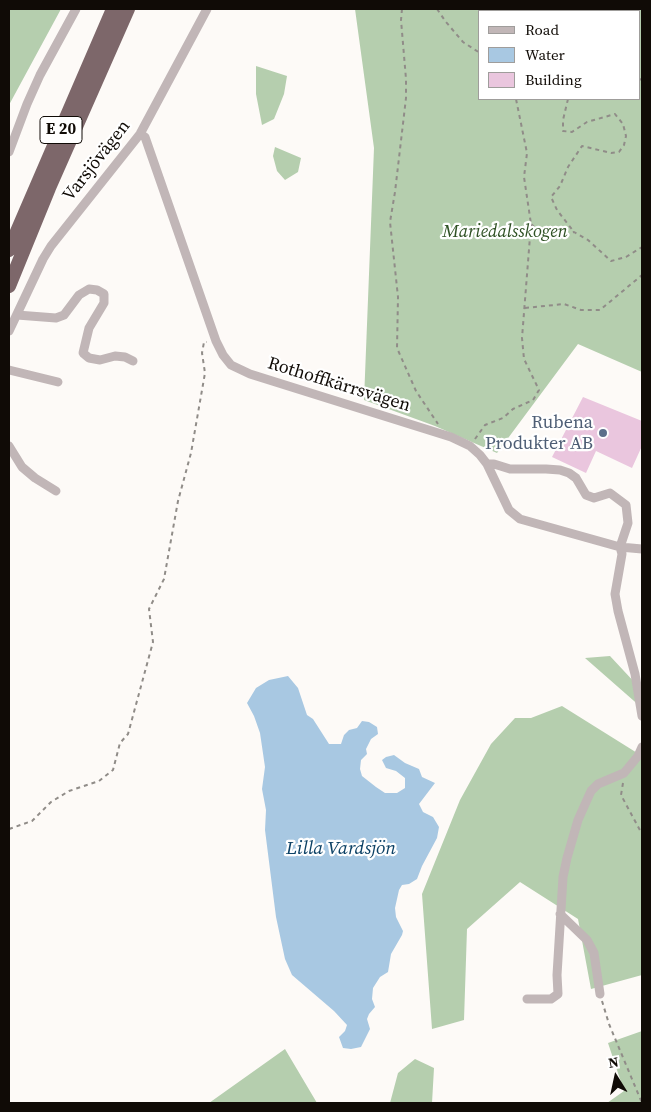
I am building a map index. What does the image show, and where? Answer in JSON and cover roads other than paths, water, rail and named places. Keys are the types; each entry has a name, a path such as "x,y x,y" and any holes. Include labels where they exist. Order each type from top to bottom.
{"highway":[{"name":"E 20","path":"9,250 113,9"},
{"name":"E 20","path":"9,286 49,188 128,9"}],"street":[{"path":"9,152 40,75 76,9"},
{"name":"Varsjövägen","path":"9,331 43,259 51,246 140,134 207,9"},
{"name":"Rothoffkärrsvägen","path":"140,134 144,137 216,341 226,360 239,370 451,437 470,446 487,464 509,510 520,519 620,547 642,549"},
{"path":"17,315 56,318 64,316 79,295 89,289 97,290 104,294 104,303 89,328 83,353 89,358 100,360 114,356 125,357 133,361"},
{"path":"9,370 58,382"},
{"path":"9,446 22,467 56,491"},
{"path":"487,464 510,469 546,468 560,470 570,473 576,478 586,495 594,498 610,493 626,505 628,523 620,547 622,554 615,594 642,716"},
{"path":"527,998 551,999 558,994 560,914 566,858 578,820 591,791 598,784 624,773 638,756 642,747"},
{"path":"560,914 587,940 594,952 600,994"}],"water":[{"name":"Lilla Vardsjön","path":"288,676 298,688 307,715 313,719 329,744 341,744 344,735 349,730 357,728 362,721 369,722 377,727 378,734 371,739 366,749 367,754 361,760 360,769 362,776 376,787 385,793 397,793 405,788 405,778 396,771 386,768 382,760 394,755 405,763 419,769 422,777 435,783 419,804 423,812 433,817 439,827 437,838 417,879 409,884 402,885 399,890 395,908 396,917 403,931 402,935 391,954 388,972 380,977 373,988 372,999 375,1007 367,1019 370,1029 361,1047 351,1049 343,1048 339,1037 345,1031 347,1025 334,1011 292,975 285,959 276,917 265,830 266,810 262,789 265,767 260,733 247,703 256,688 269,680"}],"place":[{"name":"Rubena Produkter AB","path":"603,433"}],"park label":[{"name":"Mariedalsskogen","path":"505,232"}]}
